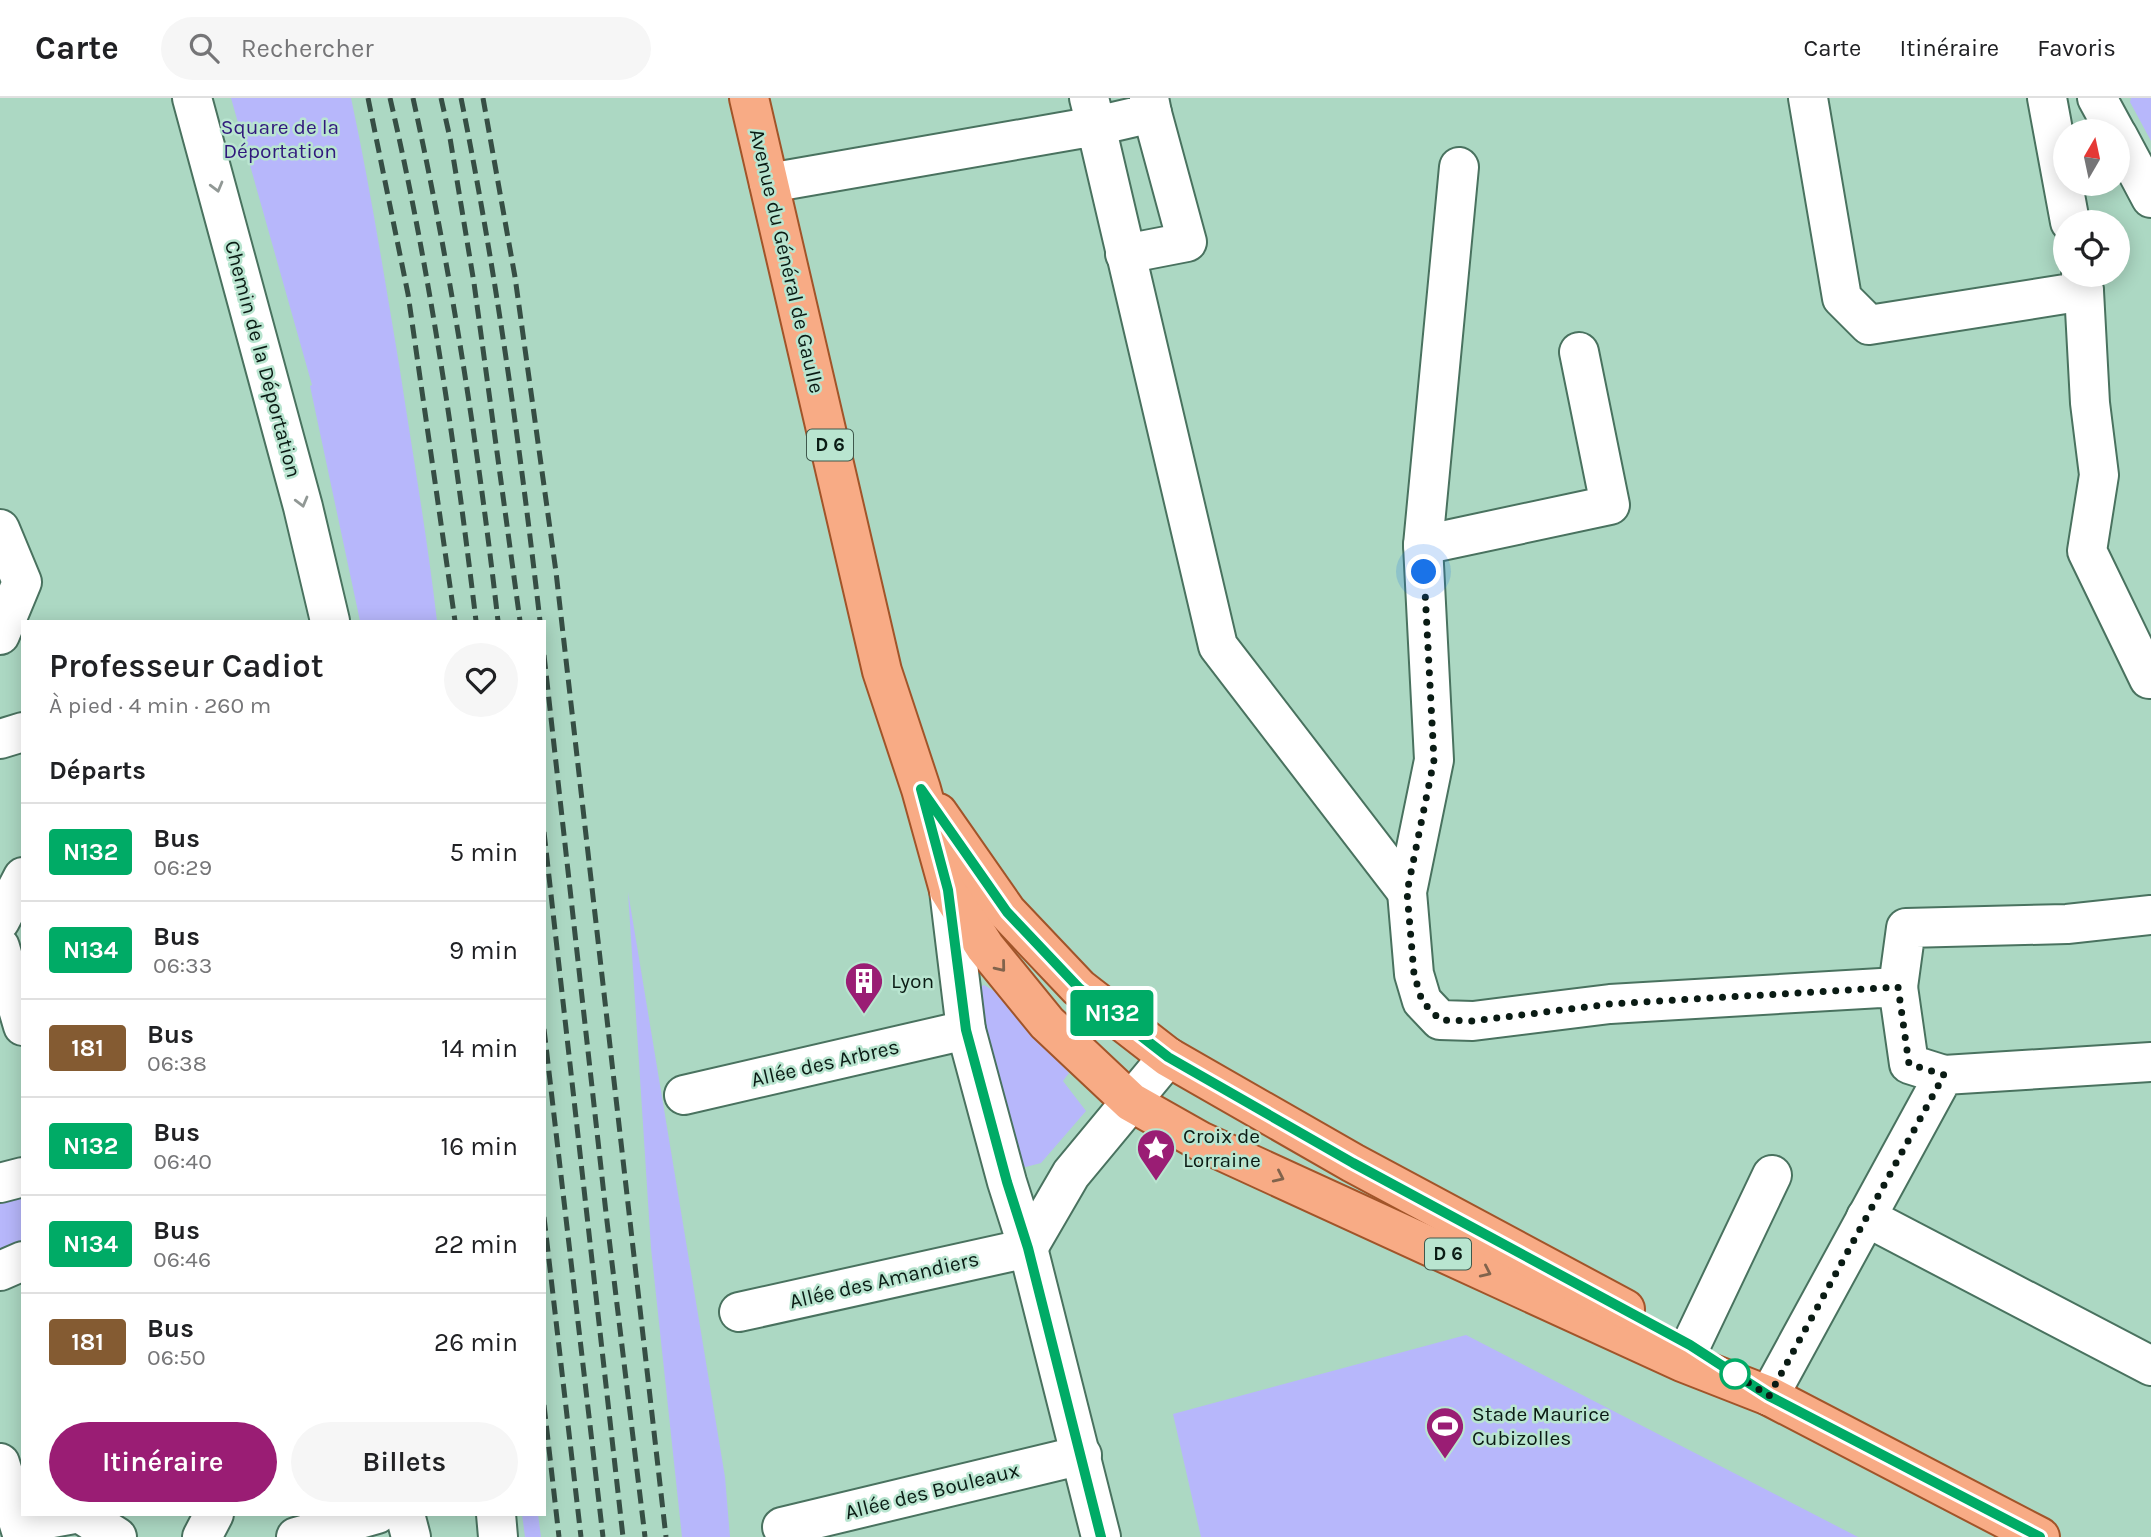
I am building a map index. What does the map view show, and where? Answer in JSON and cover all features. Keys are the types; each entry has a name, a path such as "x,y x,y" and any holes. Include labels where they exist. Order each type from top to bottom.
{"main road":[{"name":"Avenue du Général de Gaulle","path":"749,98 882,671 921,789 948,890 985,947 1047,1023 1131,1102"},
{"name":"Avenue du Général de Gaulle","path":"921,789 1007,912 1079,988 1168,1057"},
{"name":"D 6","path":"1168,1057 1353,1163 1690,1345 1769,1396 2040,1537"},
{"name":"D 6","path":"1131,1102 1200,1141 1682,1362 1769,1396"}],"street":[{"name":"Chemin de la Déportation","path":"192,98 303,507 330,620"},
{"path":"1808,98 1842,298 1869,326 2062,287"},
{"path":"2047,98 2068,210"},
{"path":"2097,98 2108,119"},
{"path":"769,183 1092,112 1151,106 1187,242 1125,254"},
{"path":"1092,112 1218,646 1407,892"},
{"path":"2130,159 2151,198"},
{"path":"1459,167 1423,545 1434,760 1407,892 1414,974 1422,1001 1440,1020 1473,1021 1610,1004 1898,987"},
{"path":"2082,287 2090,402 2099,475 2087,551 2149,679"},
{"path":"1423,545 1610,505 1579,352"},
{"path":"0,529 22,582 0,635"},
{"path":"0,739 21,733"},
{"path":"0,921 21,881"},
{"name":"Avenue du Général de Gaulle","path":"948,890 966,1030 1007,1182 1028,1248 1101,1537"},
{"path":"2151,915 2067,924 1906,928 1898,987 1909,1064 1944,1075 2151,1062"},
{"path":"0,947 21,1019"},
{"name":"Allée des Arbres","path":"684,1095 966,1030"},
{"path":"1028,1248 1071,1174 1168,1057"},
{"path":"1769,1396 1944,1075"},
{"path":"1690,1345 1773,1175"},
{"path":"0,1183 21,1178"},
{"path":"1866,1217 2151,1366"},
{"name":"Allée des Amandiers","path":"739,1312 1028,1248"},
{"path":"0,1270 21,1262"},
{"name":"Allée des Bouleaux","path":"782,1527 1082,1455"},
{"path":"0,1463 22,1530 68,1516"},
{"path":"84,1516 117,1537"},
{"path":"202,1537 213,1516"},
{"path":"296,1537 370,1516"},
{"path":"406,1516 411,1537"},
{"path":"496,1516 498,1537"}],"green space":[{"name":"Square de la Déportation","path":"231,98 351,98 371,197 399,364 437,620 360,620 310,386 312,385"},
{"path":"2131,98 2151,98 2151,141 2130,102"},
{"path":"628,892 725,1477 730,1537 682,1537 651,1248"},
{"path":"984,985 994,991 1069,1073 1063,1081 1086,1111 1041,1163 1018,1169 976,989"},
{"path":"21,1192 21,1269 0,1274 0,1198"},
{"name":"Stade Maurice Cubizolles","path":"1466,1335 1858,1537 1201,1537 1173,1414"},
{"path":"522,1516 538,1516 541,1537 525,1537"}],"railway":[{"path":"368,98 408,294 455,620"},
{"path":"390,98 440,358 476,620"},
{"path":"413,98 440,228 462,358 498,620"},
{"path":"441,98 474,283 520,620"},
{"path":"461,98 506,359 540,620"},
{"path":"483,98 515,277 556,572 666,1537"},
{"path":"546,673 645,1537"},
{"path":"546,850 623,1537"},
{"path":"546,1046 603,1537"},
{"path":"546,1234 581,1537"},
{"path":"546,1423 559,1537"}],"bus line":[{"name":"N132","path":"1101,1537 1028,1248 1007,1182 966,1030 948,890 921,789 1007,912 1079,988 1168,1057 1353,1163 1690,1345 1769,1396 2040,1537"}],"place":[{"name":"Lyon","path":"864,1015"},
{"name":"Croix de Lorraine","path":"1156,1182"},
{"name":"Stade Maurice Cubizolles","path":"1445,1460"}],"route":[{"path":"1424,572 1434,760 1407,892 1414,974 1422,1001 1440,1020 1473,1021 1610,1004 1898,987 1909,1064 1944,1075 1769,1396 1730,1371 1735,1374"}]}
